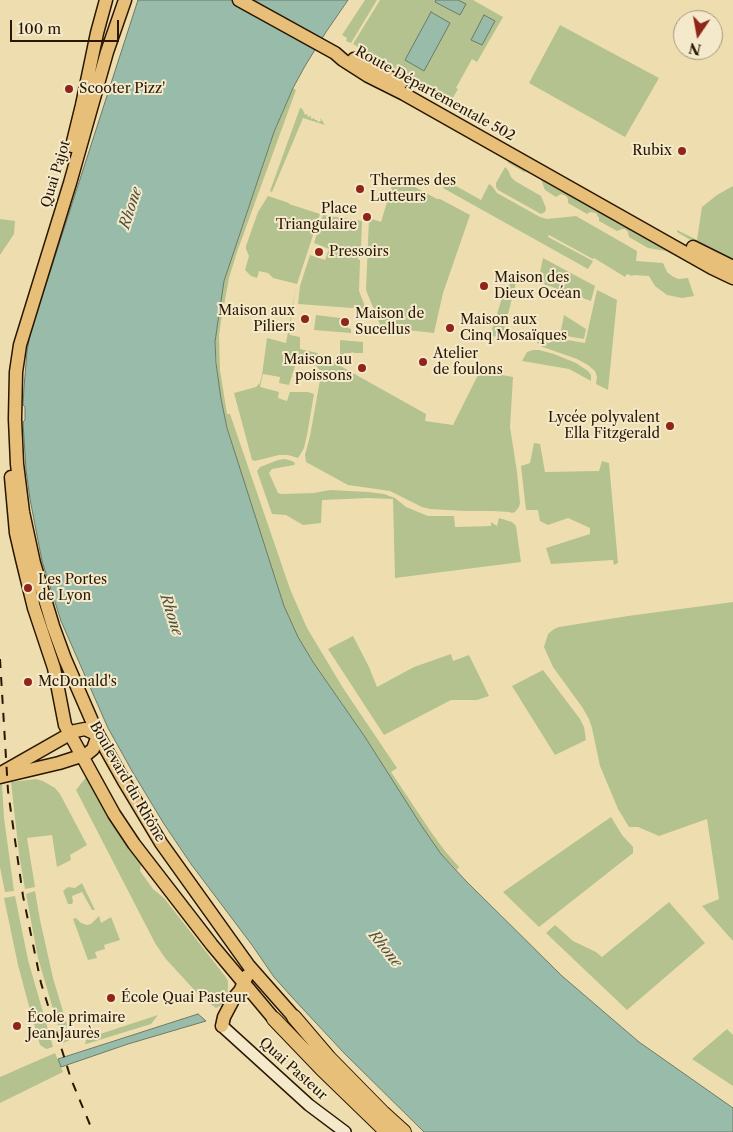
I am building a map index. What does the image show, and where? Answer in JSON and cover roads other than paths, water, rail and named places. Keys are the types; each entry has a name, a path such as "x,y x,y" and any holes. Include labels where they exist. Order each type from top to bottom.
{"highway":[{"name":"Boulevard du Rhône","path":"294,1017 329,1058 404,1132"},
{"name":"Boulevard du Rhône","path":"274,1019 386,1132"}],"main road":[{"name":"Quai Pajot","path":"16,329 64,177 106,0"},
{"path":"107,52 117,0"},
{"name":"Quai Pajot","path":"18,356 24,329 70,183 107,52 125,0"},
{"path":"239,0 335,53"},
{"name":"Route Départementale 502","path":"335,53 350,58 409,87 705,254 733,267"},
{"name":"Route Départementale 502","path":"335,53 368,76 404,94 712,268 733,278"},
{"name":"Boulevard du Rhône","path":"16,329 9,368 8,403 11,486 16,526 34,608 54,668 63,719 81,756 114,814 134,844 212,945 274,1019"},
{"name":"Boulevard du Rhône","path":"18,356 15,387 16,445 19,482 28,539 53,626 68,667 98,735 161,843 249,966 294,1017"},
{"path":"82,729 98,735 91,752 59,763 0,775 70,734 82,729"},
{"path":"212,945 218,961 234,986 234,998"},
{"path":"222,1026 224,1016 244,983 249,966"},
{"path":"234,998 254,995"},
{"name":"Quai Pasteur","path":"222,1026 309,1105 345,1132"}],"water":[{"name":"Rhone","path":"138,0 348,0 305,66 293,88 274,132 224,281 215,342 221,399 227,428 284,606 298,637 313,662 365,737 441,854 562,976 639,1042 733,1108 733,1132 424,1132 344,1053 274,977 164,824 108,728 61,621 42,561 26,470 23,422 25,420 25,407 23,405 30,335"},
{"path":"436,0 458,0 466,4 460,15 435,2"},
{"path":"431,12 450,23 424,71 405,60"},
{"path":"484,15 495,21 482,45 471,40"},
{"path":"198,1014 206,1021 128,1044 61,1067 58,1059"}],"railway":[{"path":"0,659 8,791 23,896 41,983 71,1079 93,1132"}],"place":[{"name":"Scooter Pizz'","path":"69,89"},
{"name":"Rubix","path":"682,151"},
{"name":"Thermes des Lutteurs","path":"360,189"},
{"name":"Place Triangulaire","path":"367,217"},
{"name":"Pressoirs","path":"319,252"},
{"name":"Maison des Dieux Océan","path":"484,286"},
{"name":"Maison aux Piliers","path":"305,319"},
{"name":"Maison de Sucellus","path":"345,322"},
{"name":"Maison aux Cinq Mosaïques","path":"450,328"},
{"name":"Atelier de foulons","path":"423,362"},
{"name":"Maison au poissons","path":"362,368"},
{"name":"Lycée polyvalent Ella Fitzgerald","path":"670,426"},
{"name":"Les Portes de Lyon","path":"28,588"},
{"name":"McDonald's","path":"28,682"},
{"name":"École Quai Pasteur","path":"111,998"},
{"name":"École primaire Jean Jaurès","path":"17,1026"}]}
